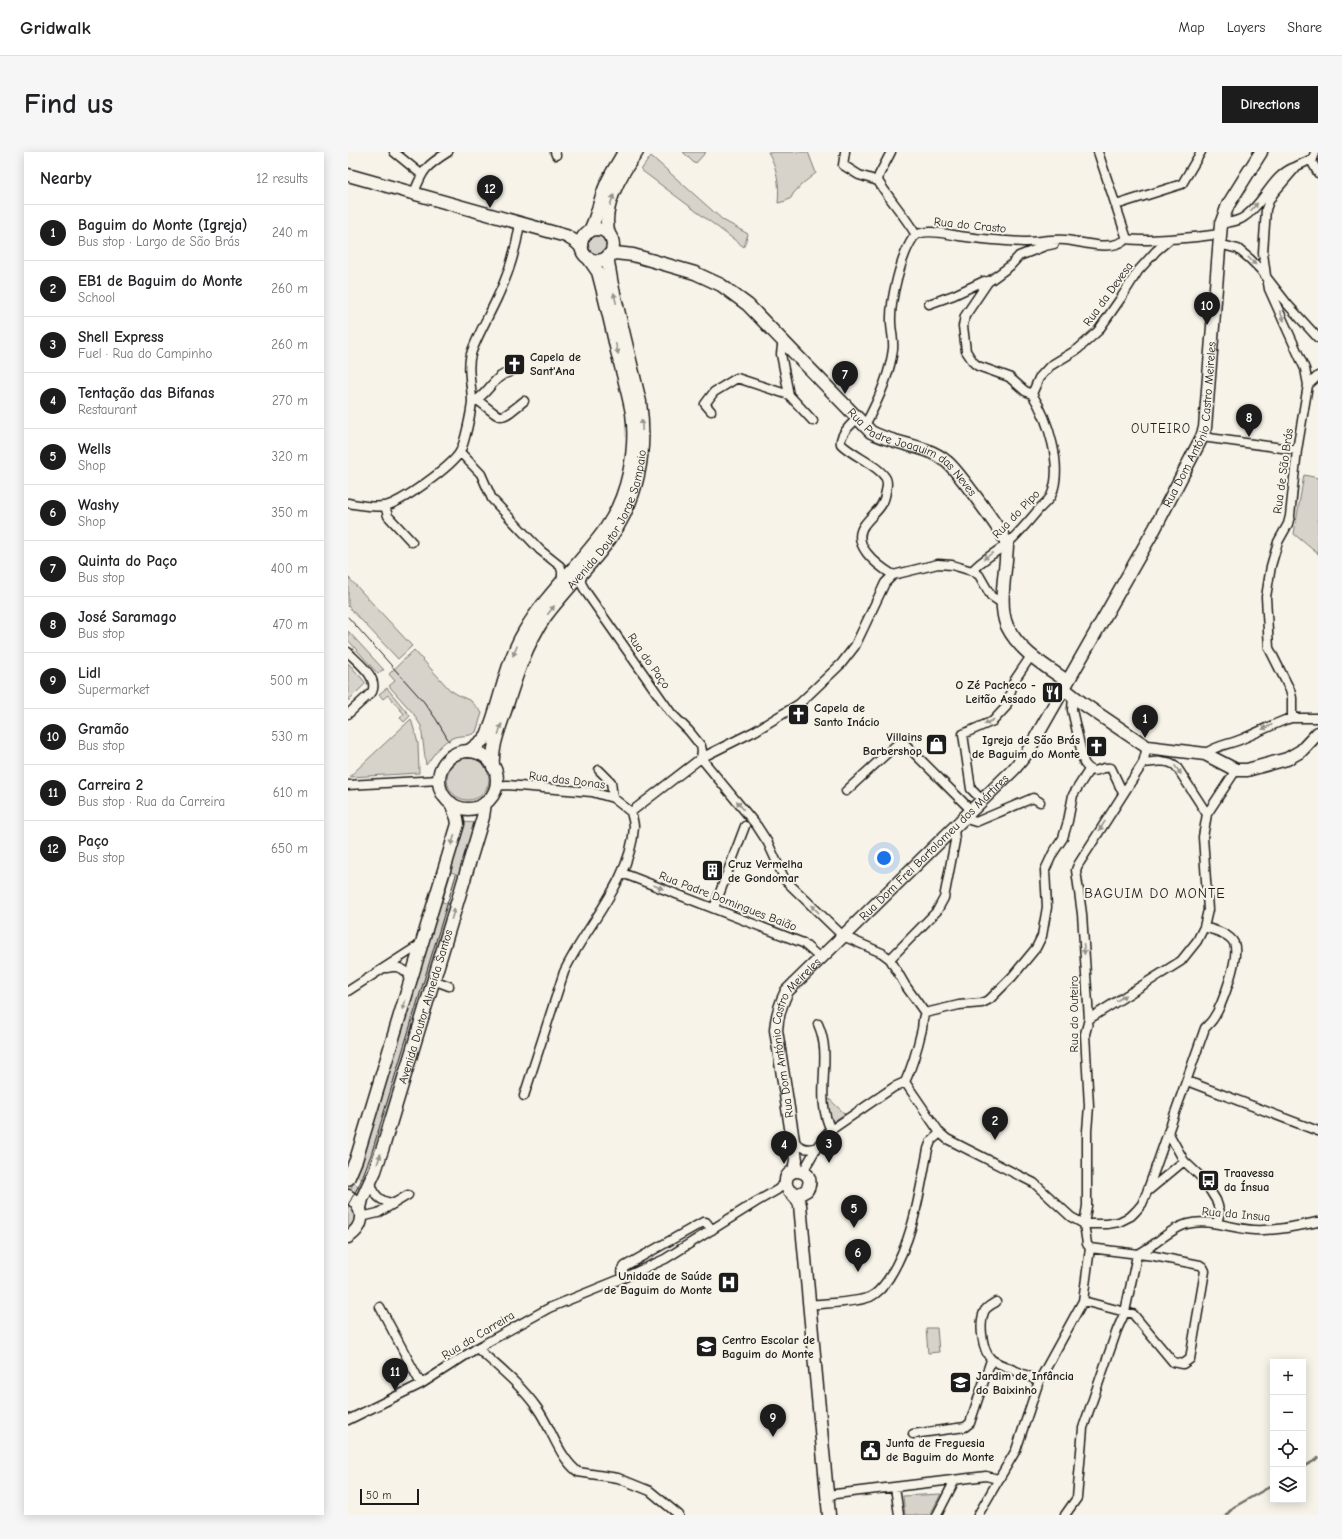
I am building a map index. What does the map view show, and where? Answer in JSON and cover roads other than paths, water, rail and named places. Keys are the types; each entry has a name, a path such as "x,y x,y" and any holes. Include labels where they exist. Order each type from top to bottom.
{"main road":[{"path":"624,152 606,185 597,216 582,241 582,248 585,256 590,259 599,261 609,255 613,247 607,229 606,217 618,182 637,152"},
{"name":"Rua Dom António Castro Meireles","path":"1065,684 1155,528 1202,437 1205,428 1220,234 1228,206 1260,152"},
{"path":"348,175 566,236 576,236 597,229 602,230 611,239"},
{"path":"566,236 582,248"},
{"name":"Rua Padre Joaquim das Neves","path":"611,239 617,248 633,255 694,273 721,285 748,305 871,432 924,450 948,462 984,507 1007,544"},
{"name":"Rua Padre Joaquim das Neves","path":"609,255 615,253 633,255"},
{"name":"Avenida Doutor Jorge Sampaio","path":"493,767 493,752 496,740 517,671 525,651 546,617 611,538 628,508 639,472 642,455 642,418 640,402 612,285 608,262 609,255"},
{"name":"Avenida Doutor Jorge Sampaio","path":"469,751 483,740 487,734 508,669 523,634 544,602 591,548 606,527 615,512 626,484 632,444 632,413 598,272 590,259"},
{"path":"1007,544 1003,604 1007,626 1017,642 1031,656 1065,684 1073,696 1147,747 1205,754 1236,770 1247,770 1287,759 1301,751 1318,733"},
{"name":"Rua Dom Frei Bartolomeu dos Mártires","path":"832,947 1014,769 1027,753 1065,684"},
{"path":"459,752 477,752 485,757 493,767 496,776 496,786 490,798 485,803 468,809 459,807 451,803 442,793 439,780 440,771 444,763 451,756 459,752"},
{"name":"Avenida Doutor Almeida Santos","path":"348,1179 356,1160 458,824 451,803"},
{"name":"Avenida Doutor Almeida Santos","path":"348,1237 360,1225 360,1212 384,1144 483,817 485,803"},
{"name":"Rua Dom António Castro Meireles","path":"829,1515 800,1205 794,1180 792,1140 776,1030 777,1016 787,991 832,947"},
{"path":"348,1196 355,1201 360,1212"}],"street":[{"path":"394,152 421,174"},
{"path":"414,193 421,174 432,162 448,152"},
{"path":"844,152 843,165 859,176 878,182 891,202 909,222 916,235 913,238 901,265 893,298 891,323 893,348 891,364 874,409 861,422 844,432 840,441 841,444 861,460 872,465 885,477 888,485 885,498 879,510 865,524 859,534 860,541 878,565 893,576"},
{"path":"878,182 879,175 891,152"},
{"path":"1098,152 1126,239"},
{"path":"1116,205 1182,184 1201,152"},
{"path":"1313,155 1312,162 1318,174"},
{"name":"Rua do Crasto","path":"916,235 923,232 1022,242 1064,240 1113,246 1121,244 1126,239 1136,241 1169,240 1220,234 1254,208 1286,170 1297,166 1313,155"},
{"name":"Rua de São Brás","path":"1292,718 1292,698 1290,690 1269,648 1266,597 1271,566 1278,542 1288,524 1290,516 1297,450 1308,385 1305,369 1269,289 1263,253 1266,209 1273,194 1297,166"},
{"path":"348,503 366,506 385,506 406,496 446,468 460,452 474,401 469,368 471,352 509,270 516,250 520,224"},
{"path":"1220,234 1250,259 1318,338"},
{"path":"1032,394 1025,391 1009,377 978,366 966,351 963,326 965,316 988,282 1010,266 1019,256 1064,240"},
{"name":"Rua da Devesa","path":"1032,394 1039,378 1050,366 1078,349 1098,330 1138,271 1156,251 1169,240"},
{"path":"929,304 954,295 984,281 988,282"},
{"path":"785,343 782,346 781,354 789,396"},
{"path":"474,401 502,374 510,372"},
{"path":"1308,385 1318,376"},
{"path":"711,411 705,404 714,392 737,378 789,396 813,421"},
{"name":"Rua do Pipo","path":"972,571 979,562 1007,544 1050,496 1054,484 1054,452 1041,408 1032,394"},
{"path":"474,401 493,414 504,417 524,401"},
{"path":"1202,437 1297,450"},
{"path":"460,452 481,474 492,499 540,550 560,566 562,571 562,580"},
{"path":"385,506 388,516 412,542"},
{"path":"524,1096 564,972 574,952 622,873 633,833 634,825 631,812 701,758 755,731 799,704 821,684 855,646 885,583 893,576 938,564 952,565 972,571 979,575 991,596 1003,604"},
{"name":"Rua do Paço","path":"581,574 581,583 586,592 668,708 701,746 701,758"},
{"path":"348,652 370,676 374,688 372,692 348,714"},
{"path":"982,800 971,789 963,734 993,721 1006,707 1014,681 1031,656"},
{"path":"1073,696 1072,710 1084,763 1089,770 1095,772 1108,767 1111,768 1122,793"},
{"path":"1205,754 1216,746 1243,739 1274,724 1292,718 1318,718"},
{"path":"846,791 895,746 901,743 905,744 967,814 976,822 1033,798 1040,802"},
{"path":"1147,747 1143,763 1168,762 1176,766 1207,814"},
{"path":"701,758 757,826 768,843 785,880 843,936 882,953 890,959 905,985 925,1013"},
{"name":"Rua do Outeiro","path":"1090,1248 1087,1244 1084,1224 1087,1206 1088,1106 1085,1034 1089,1019 1082,914 1076,870 1122,793 1143,763"},
{"path":"599,770 610,782 613,788 613,798"},
{"path":"925,1013 959,1005 982,1003 990,999 1012,977 1036,948 1042,936 1047,907 1045,870 1053,853 1063,838 1073,795 1089,770"},
{"path":"1089,1019 1181,961 1197,941 1204,927 1208,910 1204,837 1207,814 1236,770"},
{"path":"348,785 439,780"},
{"name":"Rua das Donas","path":"496,786 507,785 586,792 613,798 631,812"},
{"path":"714,908 745,826"},
{"path":"890,959 937,911 944,898 955,841 954,827"},
{"name":"Rua Padre Domingues Baião","path":"622,873 803,943 820,958"},
{"path":"905,1082 940,1133 955,1143 1034,1183 1071,1217 1084,1224 1107,1224 1119,1222 1131,1216 1142,1204 1147,1192 1205,1028 1213,1018 1231,976 1236,956 1234,943 1231,939 1218,932 1204,927"},
{"path":"348,991 421,944"},
{"path":"382,969 395,966 403,969 412,978"},
{"path":"433,980 449,986"},
{"path":"905,1082 923,1027 923,1018 925,1013"},
{"path":"818,1024 822,1031 825,1063 823,1108 830,1130"},
{"path":"1187,1080 1318,1131"},
{"path":"794,1180 805,1168 817,1147 830,1130 894,1086 905,1082"},
{"path":"1168,1132 1184,1161 1203,1179 1216,1200 1220,1212 1217,1223"},
{"path":"809,1305 870,1297 884,1286 900,1261 910,1236 928,1149 931,1141 940,1133"},
{"path":"792,1140 806,1149 817,1147"},
{"path":"1147,1192 1184,1161"},
{"path":"371,1180 372,1188 378,1198 382,1201 394,1203"},
{"name":"Rua da Carreira","path":"348,1420 421,1384 477,1348 549,1308 665,1259 794,1180"},
{"path":"360,1212 378,1213 408,1195"},
{"path":"623,1278 622,1268 703,1222 706,1222 712,1230"},
{"name":"Rua da Insua","path":"1137,1254 1148,1250 1176,1229 1194,1222 1217,1223 1235,1228 1271,1230 1318,1222"},
{"path":"658,1247 665,1259"},
{"path":"978,1515 1016,1450 1039,1381 1083,1301 1090,1248 1192,1263 1203,1267 1205,1271 1190,1359 1183,1364 1173,1362 1132,1314 1083,1301"},
{"path":"1065,1515 1077,1498 1082,1428 1117,1330 1125,1312 1137,1254"},
{"path":"996,1302 990,1305 984,1312 981,1326 986,1352 992,1360 1039,1381"},
{"path":"380,1307 421,1384"},
{"path":"477,1348 518,1384 538,1409 566,1460 573,1468 581,1473 618,1478 650,1491 679,1515"},
{"path":"913,1434 965,1427 970,1423 992,1360"},
{"path":"827,1494 986,1476 998,1479"},
{"path":"937,1515 955,1480"},
{"path":"895,1487 899,1515"}],"waterway":[{"path":"1306,1465 1318,1457"},
{"path":"1226,1515 1234,1507 1270,1487"}],"tram line":[{"path":"348,617 424,702 449,741"},
{"path":"348,1205 360,1183 371,1155 456,875"}],"place":[{"name":"Paço","path":"490,208"},
{"name":"Gramão","path":"1207,325"},
{"name":"Capela de Sant'Ana","path":"514,364"},
{"name":"Quinta do Paço","path":"845,394"},
{"name":"José Saramago","path":"1249,437"},
{"name":"O Zé Pacheco - Leitão Assado","path":"1052,692"},
{"name":"Capela de Santo Inácio","path":"798,715"},
{"name":"Baguim do Monte (Igreja)","path":"1145,738"},
{"name":"Villains Barbershop","path":"937,744"},
{"name":"Igreja de São Brás de Baguim do Monte","path":"1096,747"},
{"name":"Cruz Vermelha de Gondomar","path":"713,871"},
{"name":"EB1 de Baguim do Monte","path":"995,1140"},
{"name":"Shell Express","path":"829,1163"},
{"name":"Tentação das Bifanas","path":"784,1164"},
{"name":"Traavessa da Ínsua","path":"1209,1180"},
{"name":"Wells","path":"854,1228"},
{"name":"Washy","path":"858,1272"},
{"name":"Unidade de Saúde de Baguim do Monte","path":"728,1283"},
{"name":"Centro Escolar de Baguim do Monte","path":"707,1347"},
{"name":"Jardim de Infância do Baixinho","path":"961,1383"},
{"name":"Carreira 2","path":"395,1391"},
{"name":"Lidl","path":"773,1437"},
{"name":"Junta de Freguesia de Baguim do Monte","path":"871,1450"}],"district":[{"name":"OUTEIRO","path":"1161,428"},
{"name":"BAGUIM DO MONTE","path":"1155,893"}]}
